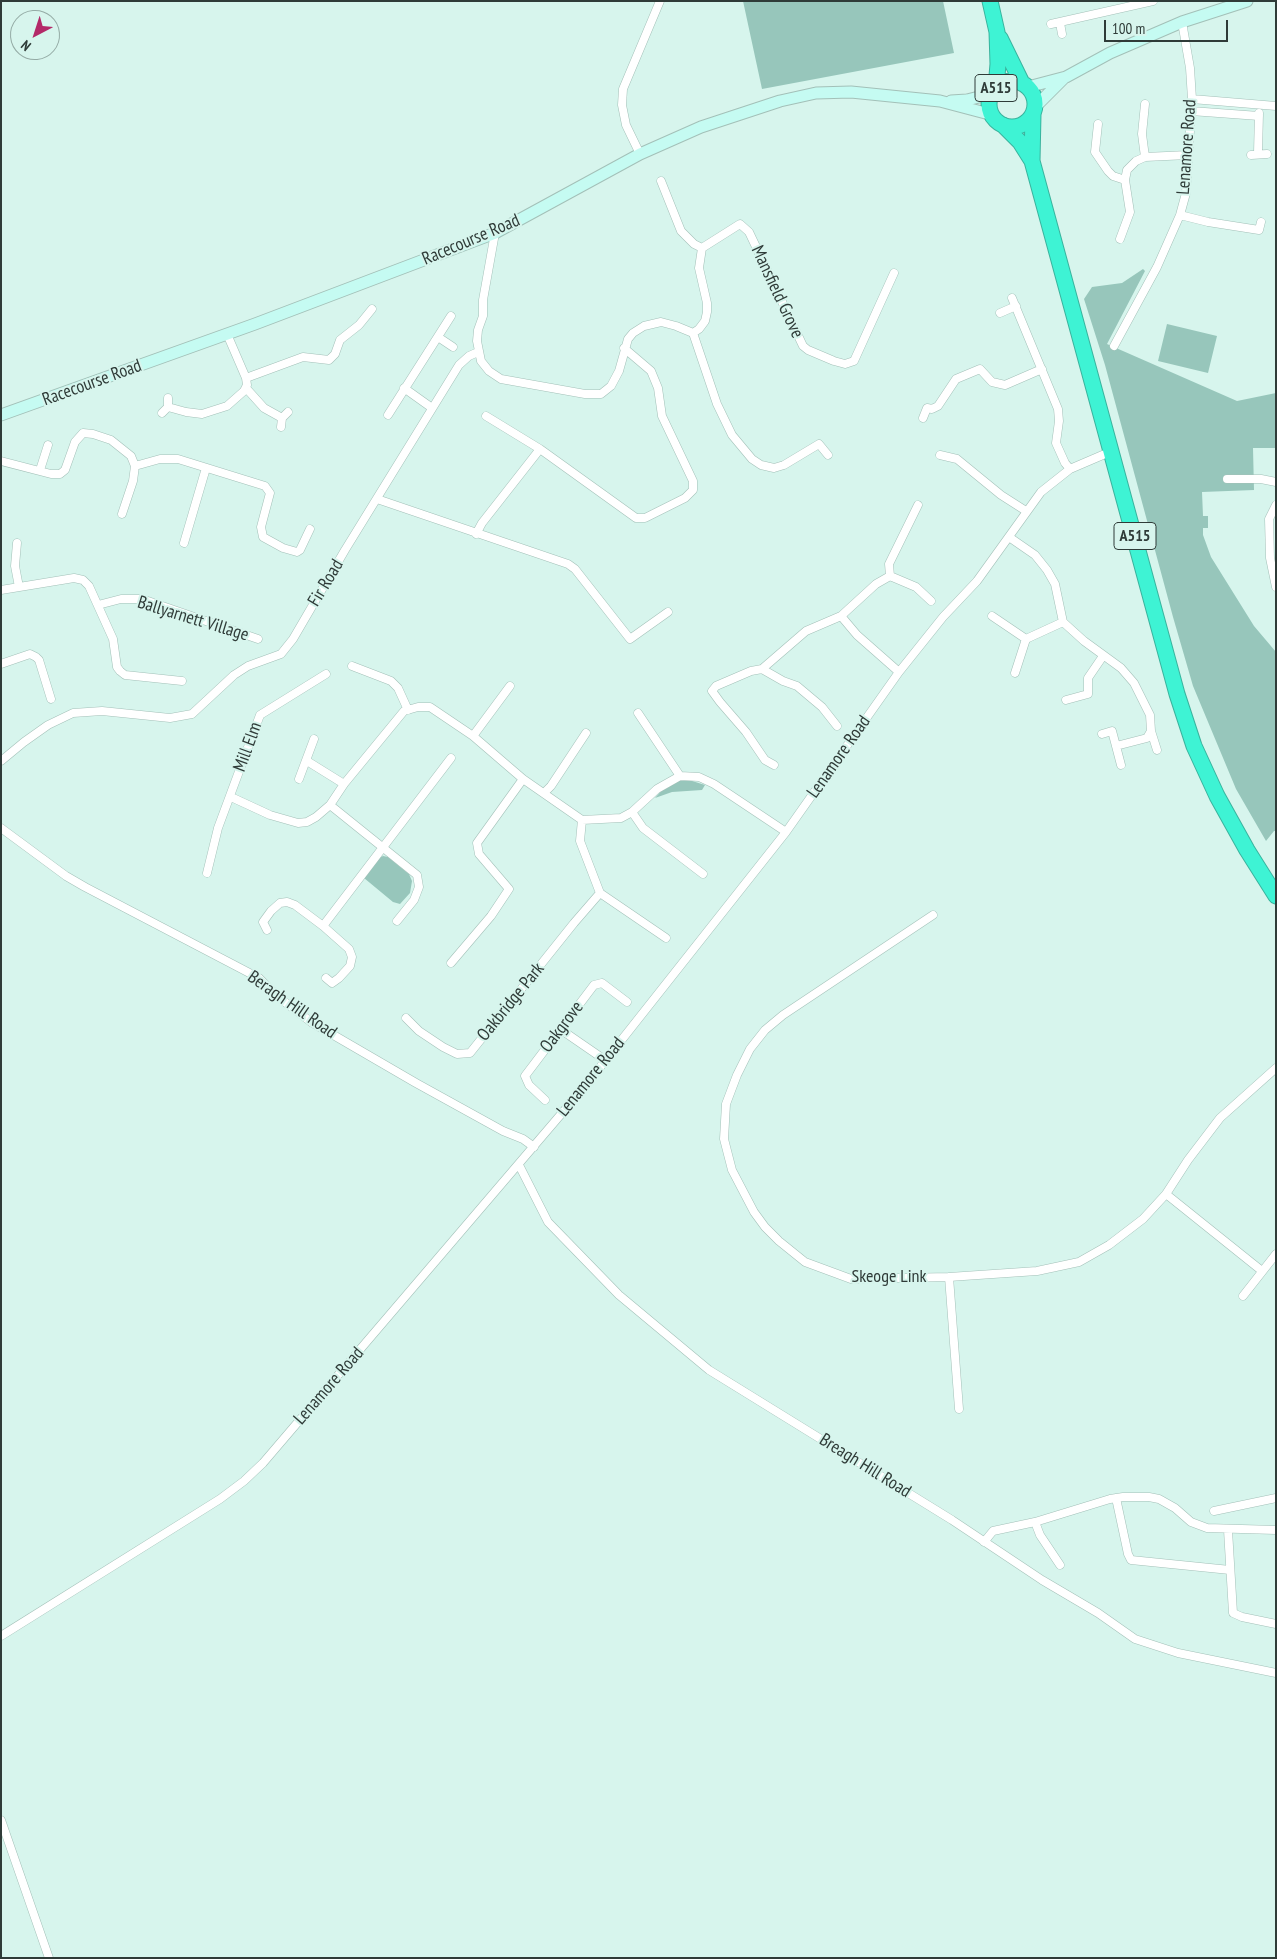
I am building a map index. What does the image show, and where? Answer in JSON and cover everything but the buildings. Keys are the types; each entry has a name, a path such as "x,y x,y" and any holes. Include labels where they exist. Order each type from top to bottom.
{"highway":[{"name":"A515","path":"990,1 997,32 998,64 994,91 990,102 998,120 1020,142 1032,161"},
{"name":"A515","path":"997,32 1025,85 1033,93 1032,161 1177,694 1194,746 1217,796 1247,850 1276,896"},
{"name":"A515","path":"994,91 1008,81 1025,85"},
{"name":"A515","path":"998,120 1017,126 1024,124 1034,110"}],"street":[{"path":"640,154 626,125 622,105 624,89 660,1"},
{"path":"1062,34 1056,23 1153,1"},
{"path":"1034,110 1066,77 1110,53 1182,22 1247,1"},
{"name":"Lenamore Road","path":"1114,346 1156,267 1180,215 1186,193 1192,99 1190,68 1182,22"},
{"path":"1025,85 1066,77"},
{"name":"Racecourse Road","path":"1,415 227,334 495,233 640,154 701,127 780,101 816,93 851,92 940,101 967,100 994,91"},
{"path":"1192,99 1276,106"},
{"name":"Racecourse Road","path":"940,101 998,120"},
{"path":"1144,104 1142,134 1145,157"},
{"path":"1260,105 1254,154 1267,154"},
{"path":"1191,111 1259,116"},
{"path":"1098,124 1095,152 1113,176 1125,180"},
{"path":"1120,239 1130,212 1125,180 1127,170 1136,161 1145,157 1188,155"},
{"path":"661,181 681,231 694,244 702,248 698,268 707,303 707,312 705,321 693,333"},
{"path":"1180,215 1259,230 1260,222"},
{"name":"Mansfield Grove","path":"702,248 740,224 749,232 803,346 808,350 845,364 854,361 894,273"},
{"path":"495,233 483,316 478,330 478,352 481,361 489,371 501,379 585,394 601,394 611,386 619,371 628,339 644,326 661,322 693,333"},
{"path":"1000,313 1014,302 1058,409 1059,421 1056,442 1065,463 1070,469"},
{"path":"246,378 303,357 329,360 340,340 359,324 372,309"},
{"path":"388,415 451,316"},
{"path":"693,333 717,404 732,435 752,460 761,465 774,468 784,465 819,444 828,455"},
{"path":"227,334 246,378 246,388 264,408 282,418"},
{"path":"438,337 454,347"},
{"path":"486,416 540,449 636,518 644,518 685,498 693,490 693,481 662,416 658,388 651,371 624,348"},
{"name":"Fir Road","path":"1,761 48,725 73,713 102,711 170,718 192,714 234,675 248,666 281,654 293,639 459,365 469,356 478,352"},
{"path":"923,418 928,408 932,409 938,406 956,379 980,369 992,382 1005,385 1042,369"},
{"path":"168,398 165,410 202,414 227,406 246,388"},
{"path":"404,388 432,408"},
{"path":"281,427 282,418 288,412"},
{"path":"1,461 60,474 65,470 75,442 83,433 111,440 132,456 135,466 133,481 122,514"},
{"path":"40,470 48,445"},
{"path":"476,534 482,523 540,449"},
{"name":"Lenamore Road","path":"1,1636 220,1500 244,1482 263,1463 519,1165 605,1060 786,832 899,672 942,618 977,581 1041,492 1070,469 1112,451"},
{"path":"940,455 957,459 1001,495 1026,512"},
{"path":"135,466 171,458 265,486 269,490 269,502 261,527 263,537 268,542 297,552 300,550 310,529"},
{"path":"184,543 206,468"},
{"path":"1227,479 1260,479 1276,482"},
{"path":"377,499 568,564 575,569 630,639 668,612"},
{"path":"890,576 890,564 918,505"},
{"path":"1276,505 1269,520 1270,558 1276,587"},
{"path":"1009,536 1035,555 1055,584 1063,622 1103,656 1121,668 1134,684 1150,715 1151,731 1157,750"},
{"path":"16,543 15,566 19,587"},
{"path":"890,576 916,587 931,600"},
{"path":"774,765 765,760 746,732 712,691 716,686 751,671 762,669 806,631 841,616 876,584 890,576"},
{"path":"1,590 74,578 83,580 89,586 113,639 117,667 120,671 125,674 182,681"},
{"name":"Ballyarnett Village","path":"98,605 121,599 142,599 258,639"},
{"path":"841,616 857,635 899,672"},
{"path":"992,616 1026,639"},
{"path":"1015,673 1026,639 1063,622"},
{"path":"1,664 30,654 36,656 39,660 50,699"},
{"path":"1066,700 1088,694 1088,678 1103,656"},
{"path":"352,666 391,680 398,688 408,710"},
{"path":"762,669 783,681 797,686 822,707 837,726"},
{"name":"Mill Elm","path":"208,873 215,837 260,714 326,674"},
{"path":"473,736 510,686"},
{"path":"231,797 270,815 298,823 307,822 316,817 330,804 344,784 408,710 430,707 473,736 523,779 582,820 622,818 632,812 657,789 680,776 699,777 714,784 786,832"},
{"path":"638,713 680,776"},
{"path":"1102,734 1112,731 1121,765"},
{"path":"1116,746 1147,738 1151,731"},
{"path":"544,793 551,786 586,733"},
{"path":"299,779 314,739"},
{"path":"322,926 451,758"},
{"path":"307,761 344,784"},
{"path":"452,963 490,916 508,889 479,854 477,843 523,779"},
{"path":"330,804 417,875 419,887 414,900 397,921"},
{"path":"632,812 643,828 703,874"},
{"path":"582,820 580,841 600,893 666,938"},
{"name":"Beragh Hill Road","path":"1,828 66,876 259,978 277,996 312,1022 503,1132 523,1139 534,1147"},
{"name":"Oakbridge Park","path":"406,1018 419,1031 443,1047 457,1054 470,1053 600,893"},
{"path":"267,930 263,922 280,903 287,902 295,905 322,926 350,949 352,957 350,966 339,978 332,983 326,978"},
{"name":"Skeoge Link","path":"933,915 784,1014 765,1030 750,1049 726,1104 724,1139 732,1170 754,1212 765,1228 778,1241 806,1262 851,1279 950,1277 1038,1271 1078,1262 1109,1245 1134,1227 1166,1194 1188,1160 1220,1118 1276,1068"},
{"name":"Oakgrove","path":"545,1100 529,1085 525,1076 594,984 602,983 627,1002"},
{"path":"560,1029 605,1060"},
{"name":"Breagh Hill Road","path":"519,1165 548,1222 619,1295 709,1370 952,1520 1135,1639 1178,1653 1276,1673"},
{"path":"1166,1194 1262,1271"},
{"path":"1243,1296 1276,1254"},
{"path":"950,1277 959,1409"},
{"path":"984,1542 993,1531 1035,1522 1116,1498 1149,1497 1159,1499 1199,1526 1228,1530 1276,1530"},
{"path":"1116,1498 1128,1554 1131,1560 1230,1570"},
{"path":"1214,1512 1276,1498"},
{"path":"1035,1522 1040,1535 1060,1565"},
{"path":"1228,1530 1233,1613 1242,1617 1276,1624"},
{"path":"1,1820 49,1958"}],"green space":[{"path":"743,1 943,1 954,53 762,89"},
{"path":"1143,269 1145,271 1107,344 1237,401 1276,393 1276,448 1253,448 1254,490 1202,492 1203,516 1208,516 1208,528 1203,528 1203,535 1211,557 1254,626 1276,652 1276,831 1266,841 1236,789 1193,686 1105,365 1084,299 1092,287 1122,283"},
{"path":"1167,324 1217,336 1208,373 1158,361"},
{"path":"689,780 705,785 702,790 672,792 655,798 664,788 678,781"},
{"path":"383,856 388,857 409,874 412,881 410,893 400,904 393,902 364,878 379,858"}]}
